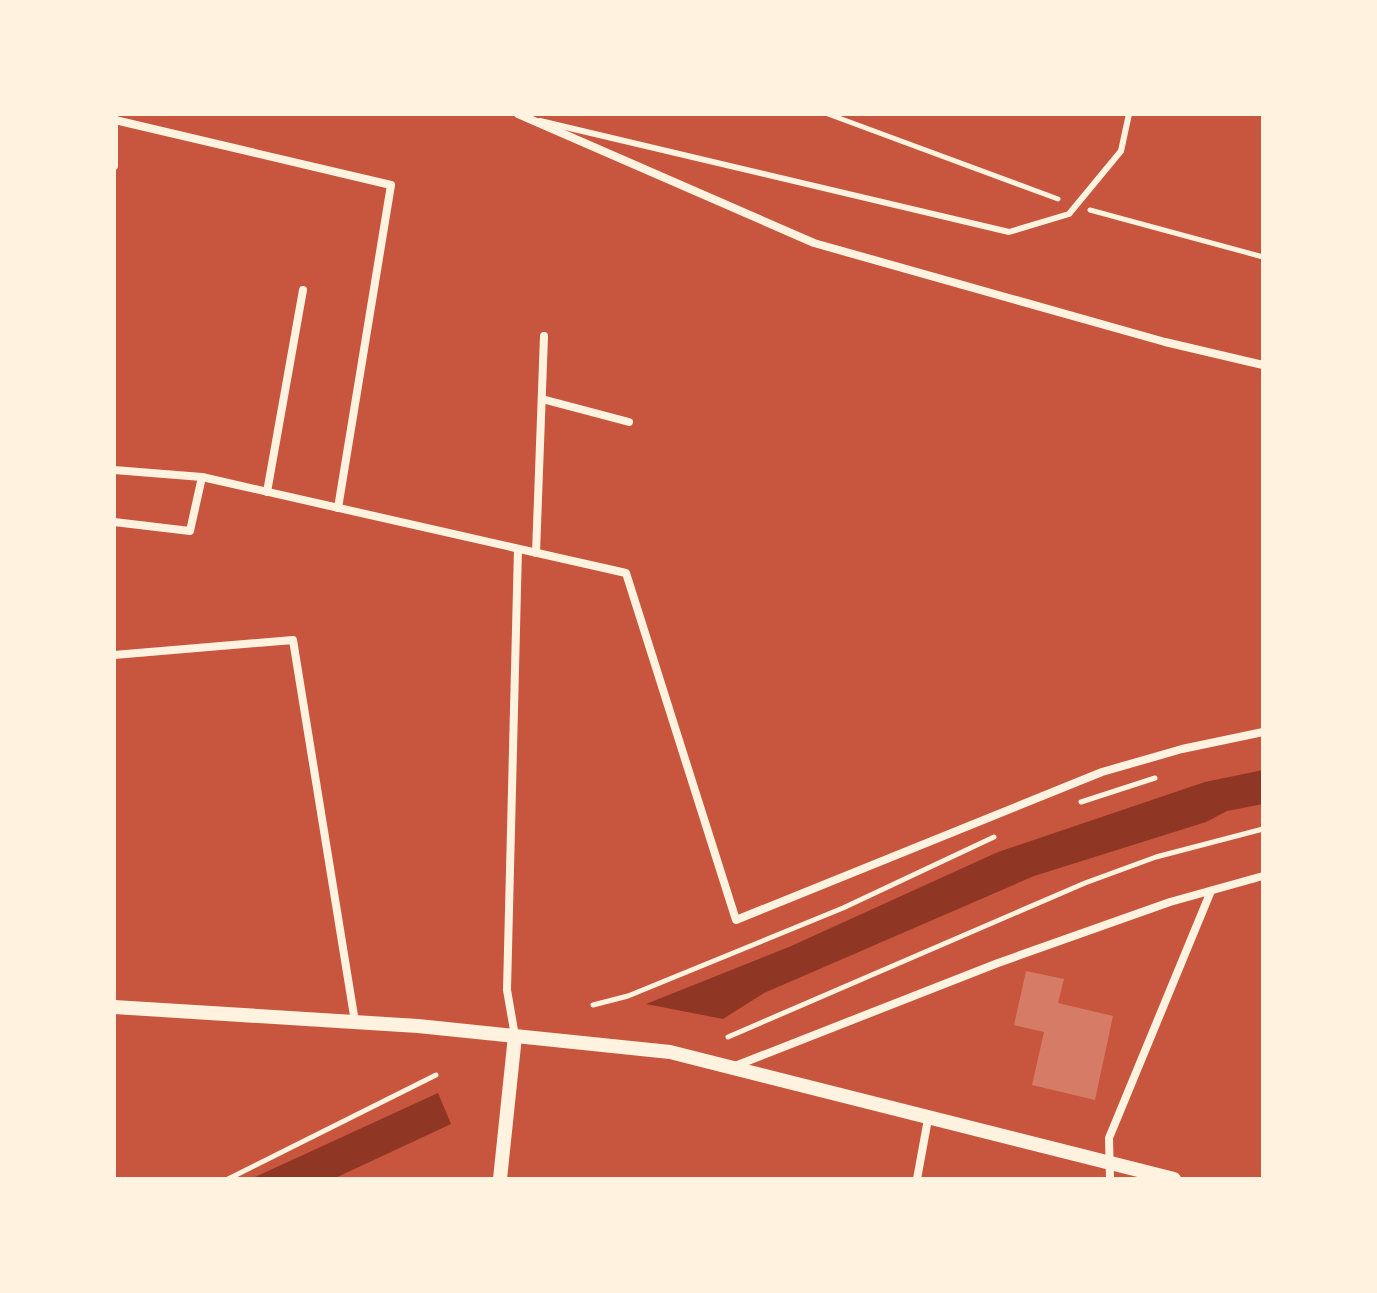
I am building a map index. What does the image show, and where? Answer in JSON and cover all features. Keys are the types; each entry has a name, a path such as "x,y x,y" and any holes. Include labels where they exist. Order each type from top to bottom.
{"street":[{"path":"518,114 814,243 1165,342 1263,365"},
{"path":"114,166 114,118 391,185 338,508"},
{"path":"267,492 303,290"},
{"path":"536,553 544,336"},
{"path":"542,399 629,422"},
{"path":"114,470 202,477 626,573 736,920 1102,772 1182,749 1263,732"},
{"path":"114,522 190,531 202,477"},
{"path":"500,1179 515,1036 507,990 518,549"},
{"path":"114,655 293,640 355,1022"},
{"path":"731,1068 998,963 1170,902 1263,876"},
{"path":"1110,1172 1111,1132 1211,891"},
{"path":"114,1007 418,1026 670,1052 928,1119 1110,1172 1174,1179"},
{"path":"917,1179 928,1119"}],"lane":[{"path":"532,119 1009,232 1069,214 1121,151 1129,114"}],"path":[{"path":"828,114 1076,206 1263,257"},
{"path":"1070,806 1156,777"},
{"path":"728,1037 1085,883 1156,857 1263,829"},
{"path":"593,1005 628,996 843,908 999,835"},
{"path":"228,1179 436,1075"}],"shaded area":[{"path":"1263,770 1263,804 1227,811 1206,822 1034,876 764,993 723,1019 646,1004 789,947 998,852 1205,782"},
{"path":"438,1093 451,1124 333,1179 251,1179"}],"building":[{"path":"1026,971 1064,979 1058,1003 1113,1016 1095,1100 1032,1085 1044,1032 1014,1025"}]}
